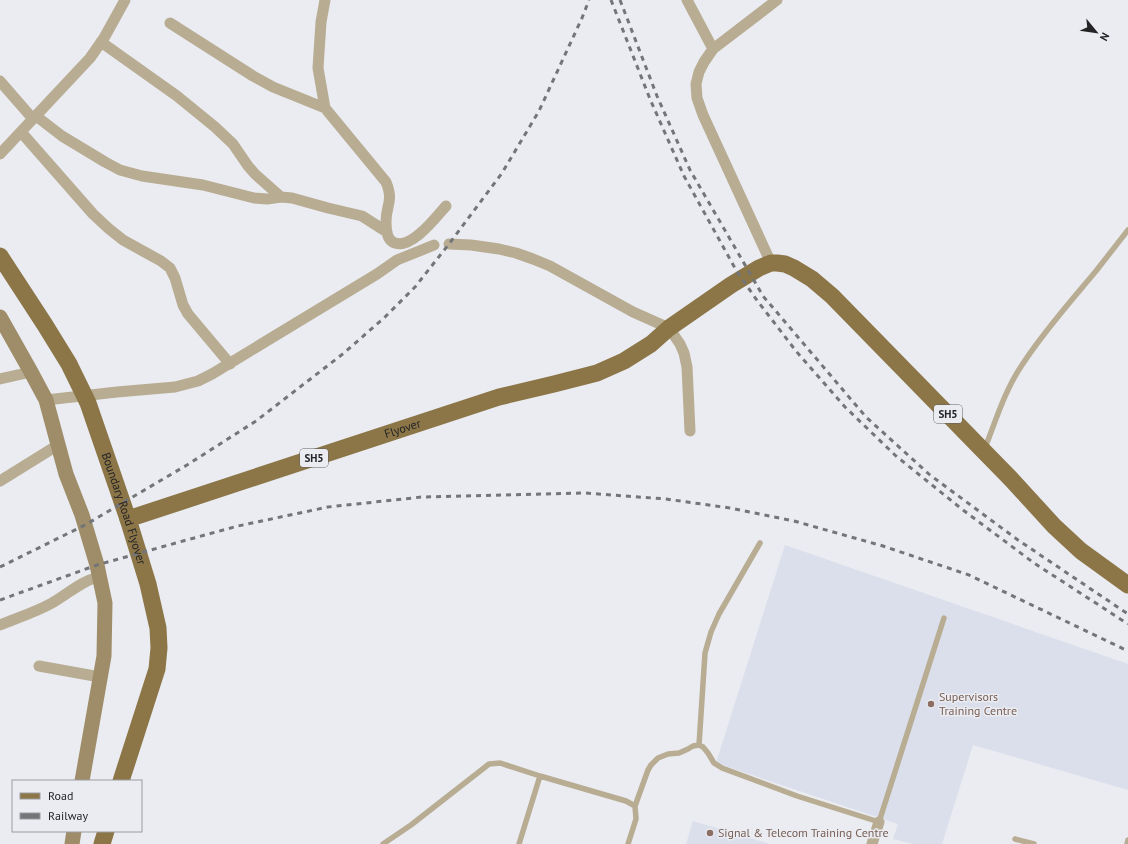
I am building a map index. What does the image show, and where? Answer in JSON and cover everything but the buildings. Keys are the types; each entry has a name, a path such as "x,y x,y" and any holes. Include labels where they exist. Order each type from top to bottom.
{"main road":[{"name":"Boundary Road Flyover","path":"0,256 69,364 88,403 128,519 148,584 158,628 159,648 157,668 121,780"},
{"name":"SH5","path":"669,328 730,285 759,268 771,263 777,263 794,268 803,273 822,286 854,318 1011,479 1054,526 1082,551 1128,585"},
{"name":"Flyover","path":"128,519 499,397 597,373 624,361 651,344 669,328"},
{"path":"102,844 106,832"}],"street":[{"path":"0,154 90,58 126,0"},
{"path":"325,0 321,22 318,68 325,108"},
{"path":"687,0 713,49"},
{"path":"771,263 706,122 697,98 696,84 699,72 713,49 777,0"},
{"path":"170,23 253,76 273,87 325,108 386,182 390,190 390,200 386,221 387,232 393,243 398,244 414,238 424,230 446,206"},
{"path":"101,42 177,96 215,127 233,144 255,174 281,197"},
{"path":"0,81 34,118 120,170 142,176 203,185 254,198 292,198 356,214 368,219 387,232"},
{"path":"21,132 93,214 108,228 123,240 161,261 170,268 176,278 183,305 188,314 230,364"},
{"path":"449,244 499,249 533,259 550,266 633,312 669,328 680,344 684,353 687,367 690,430"},
{"path":"46,400 175,387 198,381 230,364 398,260 434,245"},
{"path":"0,317 46,400 66,474 82,515 105,603 104,656 82,780"},
{"path":"0,379 31,372"},
{"path":"0,481 58,445"},
{"path":"0,625 51,603 84,582 99,577"},
{"path":"39,666 100,677"},
{"path":"872,844 879,822"},
{"path":"72,844 74,832"}],"lane":[{"path":"984,451 1002,403 1022,365 1060,313 1096,271 1128,230"},
{"path":"699,745 705,652 711,632 719,614 760,543"},
{"path":"628,844 636,819 635,806 651,765 658,758 699,745 708,753 714,763 722,768 797,796 879,822 944,618"},
{"path":"383,844 411,825 489,764 500,763 626,801 635,806"},
{"path":"519,844 540,776"},
{"path":"1015,838 1034,844"},
{"path":"1127,844 1128,840"}],"shaded area":[{"name":"Supervisors Training Centre","path":"785,545 1128,664 1128,790 973,745 942,844 913,844 893,839 898,824 716,763"},
{"name":"Signal & Telecom Training Centre","path":"693,821 770,844 686,844"}],"railway":[{"path":"0,567 85,525 187,465 256,421 344,353 385,317 415,287 502,173 539,111 589,0"},
{"path":"611,0 650,99 684,176 736,270 796,351 845,407 896,456 963,510 1034,563 1128,624"},
{"path":"620,0 657,96 690,170 763,296 866,417 930,475 1018,540 1128,614"},
{"path":"0,600 97,565 238,526 328,507 422,497 585,493 666,499 730,508 794,521 883,546 969,575 1128,651"}],"place":[{"name":"Supervisors Training Centre","path":"931,704"},
{"name":"Signal & Telecom Training Centre","path":"710,833"}]}
